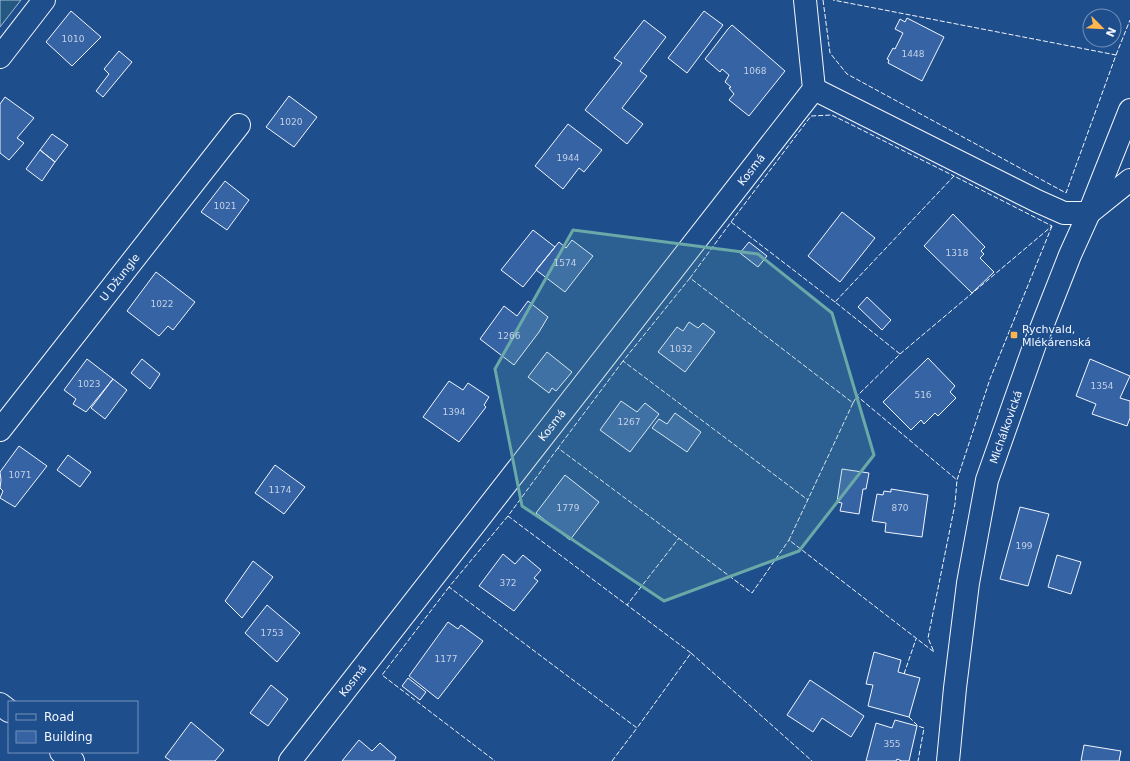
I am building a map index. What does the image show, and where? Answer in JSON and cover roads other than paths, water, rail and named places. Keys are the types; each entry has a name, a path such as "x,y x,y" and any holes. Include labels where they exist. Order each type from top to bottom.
{"street":[{"path":"0,57 44,0"},
{"path":"805,0 814,89 1037,201 1064,213 1089,213 1130,180"},
{"name":"Kosmá","path":"290,761 814,89"},
{"name":"Michálkovická","path":"948,761 968,583 987,480 1038,336 1130,110"},
{"name":"U Džungle","path":"0,430 239,125"},
{"path":"0,704 8,710"},
{"path":"62,753 73,761"}],"place":[{"name":"Rychvald, Mlékárenská","path":"1014,335"}]}
